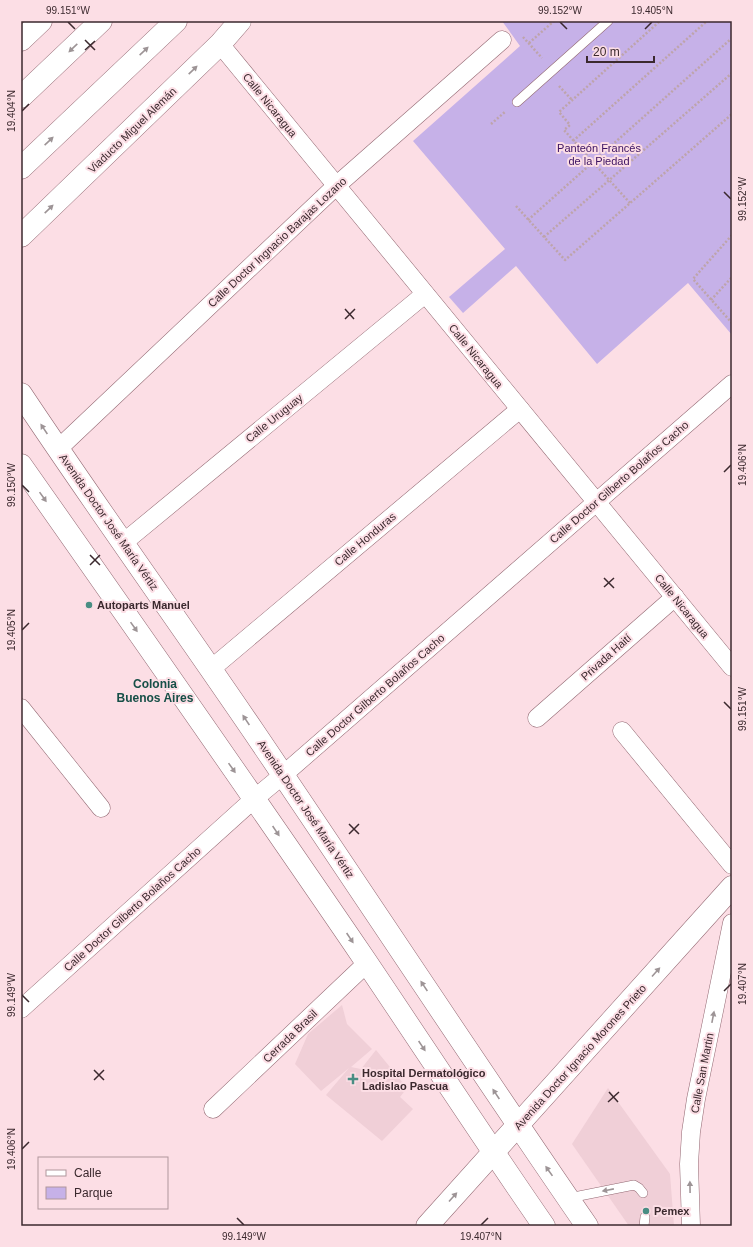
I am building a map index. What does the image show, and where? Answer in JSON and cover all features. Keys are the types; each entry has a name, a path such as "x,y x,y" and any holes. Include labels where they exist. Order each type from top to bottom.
{"main road":[{"path":"21,40 41,21"},
{"path":"21,97 101,21"},
{"path":"21,168 176,21"},
{"name":"Viaducto Miguel Alemán","path":"21,236 220,44 240,21"},
{"name":"Avenida Doctor José María Vértiz","path":"21,394 211,669 518,1126 587,1226"},
{"path":"24,477 254,799 367,963 493,1153 544,1226"},
{"name":"Avenida Doctor Ignacio Morones Prieto","path":"427,1226 732,887"}],"street":[{"name":"Calle Doctor Ingnacio Barajas Lozano","path":"58,449 336,186 502,40"},
{"name":"Calle Nicaragua","path":"220,44 732,667"},
{"name":"Calle Uruguay","path":"123,542 425,294"},
{"name":"Calle Doctor Gilberto Bolaños Cacho","path":"21,1009 254,799 732,384"},
{"name":"Calle Honduras","path":"211,669 520,409"},
{"name":"Privada Haití","path":"537,718 675,596"},
{"path":"21,708 101,808"},
{"path":"622,731 732,865"},
{"name":"Calle San Martin","path":"691,1226 689,1164 691,1132 696,1099 732,923"},
{"name":"Cerrada Brasil","path":"214,1109 367,963"}],"lane":[{"path":"517,102 608,21"},
{"path":"568,1198 634,1185 643,1193"}],"path":[{"path":"529,44 554,21"},
{"path":"630,203 564,130 570,125 559,112 660,21"},
{"path":"573,141 707,21"},
{"path":"520,34 553,70"},
{"path":"528,220 732,38"},
{"path":"544,238 732,73"},
{"path":"516,206 565,260 732,114"},
{"path":"732,236 693,279 732,323"},
{"path":"711,300 732,277"}],"shaded area":[{"path":"342,1005 347,1024 372,1049 351,1067 361,1069 376,1050 407,1088 400,1097 413,1109 382,1141 326,1095 349,1068 321,1091 295,1064 308,1034"},
{"path":"608,1088 670,1174 674,1226 629,1226 572,1144"}],"green space":[{"name":"Panteón Francés de la Piedad","path":"502,21 732,21 732,335 688,283 597,364 516,266 463,313 449,297 505,249 413,141 520,46"}],"place":[{"name":"Autoparts Manuel","path":"89,605"},
{"name":"Hospital Dermatológico Ladislao Pascua","path":"353,1079"},
{"name":"Pemex","path":"646,1211"}],"district":[{"name":"Colonia Buenos Aires","path":"155,691"}]}
